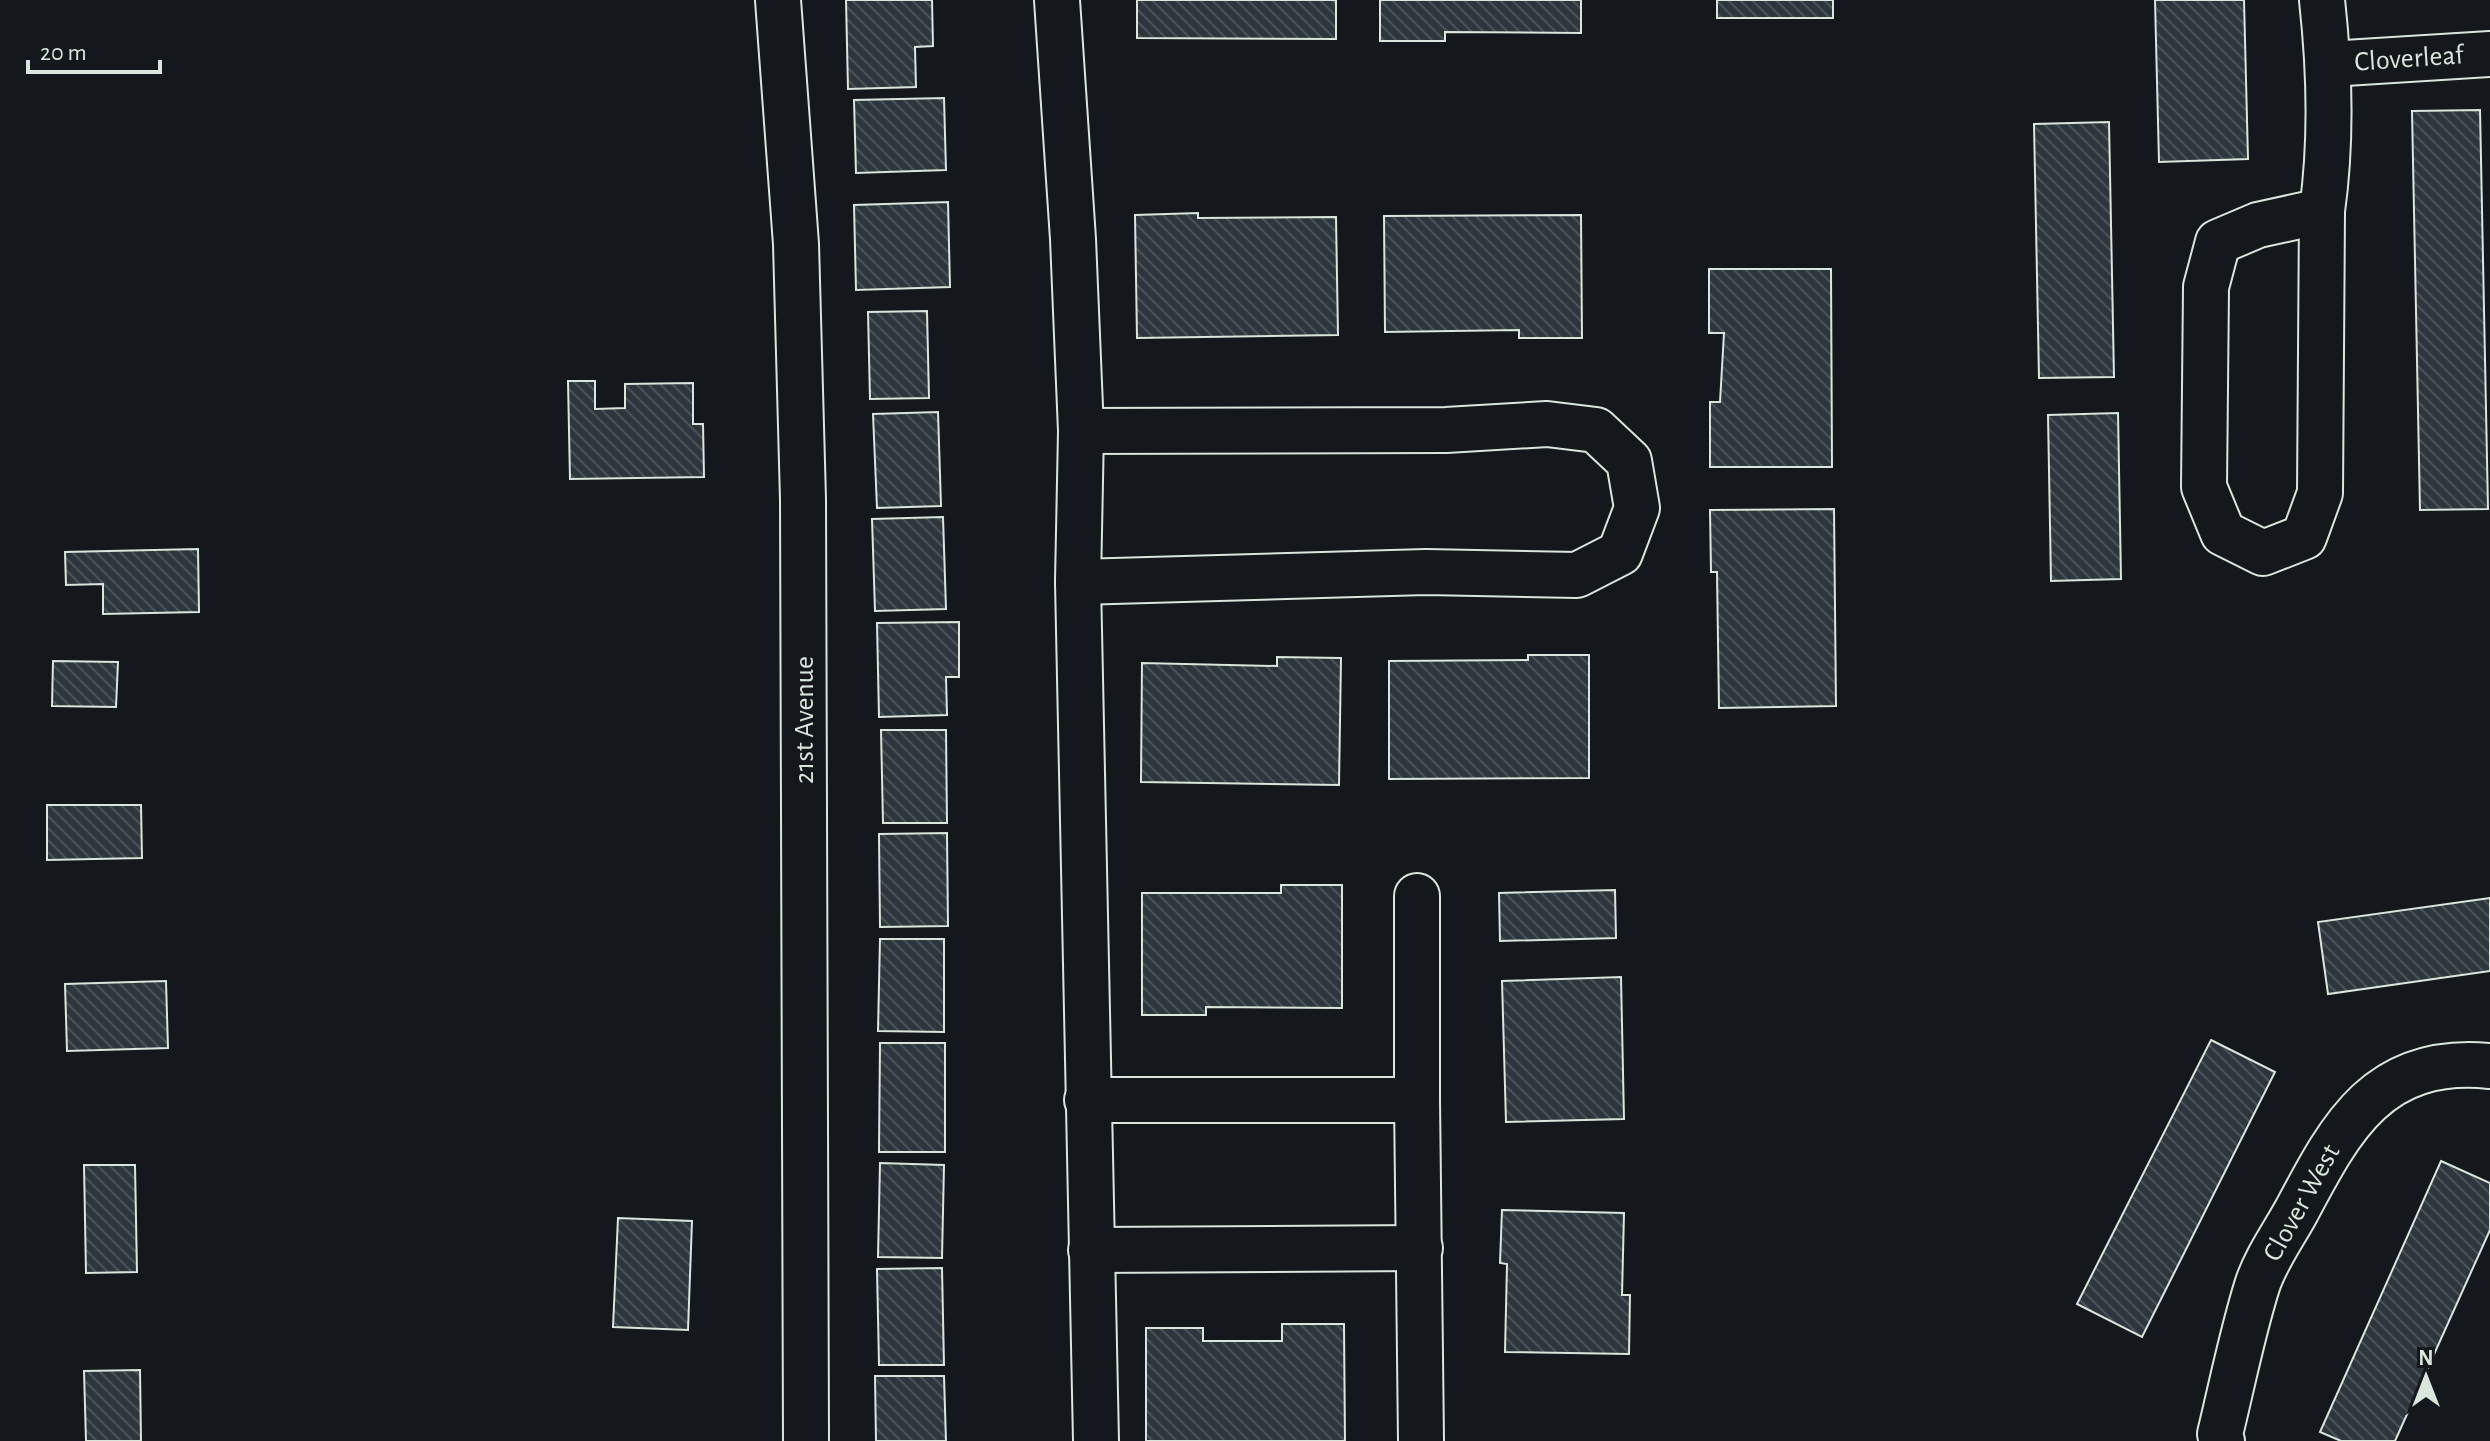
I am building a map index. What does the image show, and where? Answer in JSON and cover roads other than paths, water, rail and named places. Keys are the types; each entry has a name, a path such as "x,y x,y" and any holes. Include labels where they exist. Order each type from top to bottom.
{"street":[{"name":"21st Avenue","path":"778,0 796,244 803,499 806,1441"},
{"path":"1057,0 1073,239 1081,431 1078,582 1096,1441"},
{"path":"2322,0 2329,64 2330,151 2322,211 2320,493 2304,537 2263,553 2223,533 2204,487 2206,287 2218,242 2258,225 2322,211"},
{"name":"Cloverleaf","path":"2329,64 2490,54"},
{"path":"1078,582 1426,572 1577,575 1620,553 1637,508 1629,461 1596,430 1547,424 1446,430 1081,431"},
{"path":"1417,896 1421,1441"},
{"name":"Clover West","path":"2222,1441 2220,1434 2258,1282 2332,1144 2366,1101 2413,1073 2466,1064 2490,1066"},
{"path":"1087,1100 1417,1100"},
{"path":"1091,1250 1420,1248"}]}
